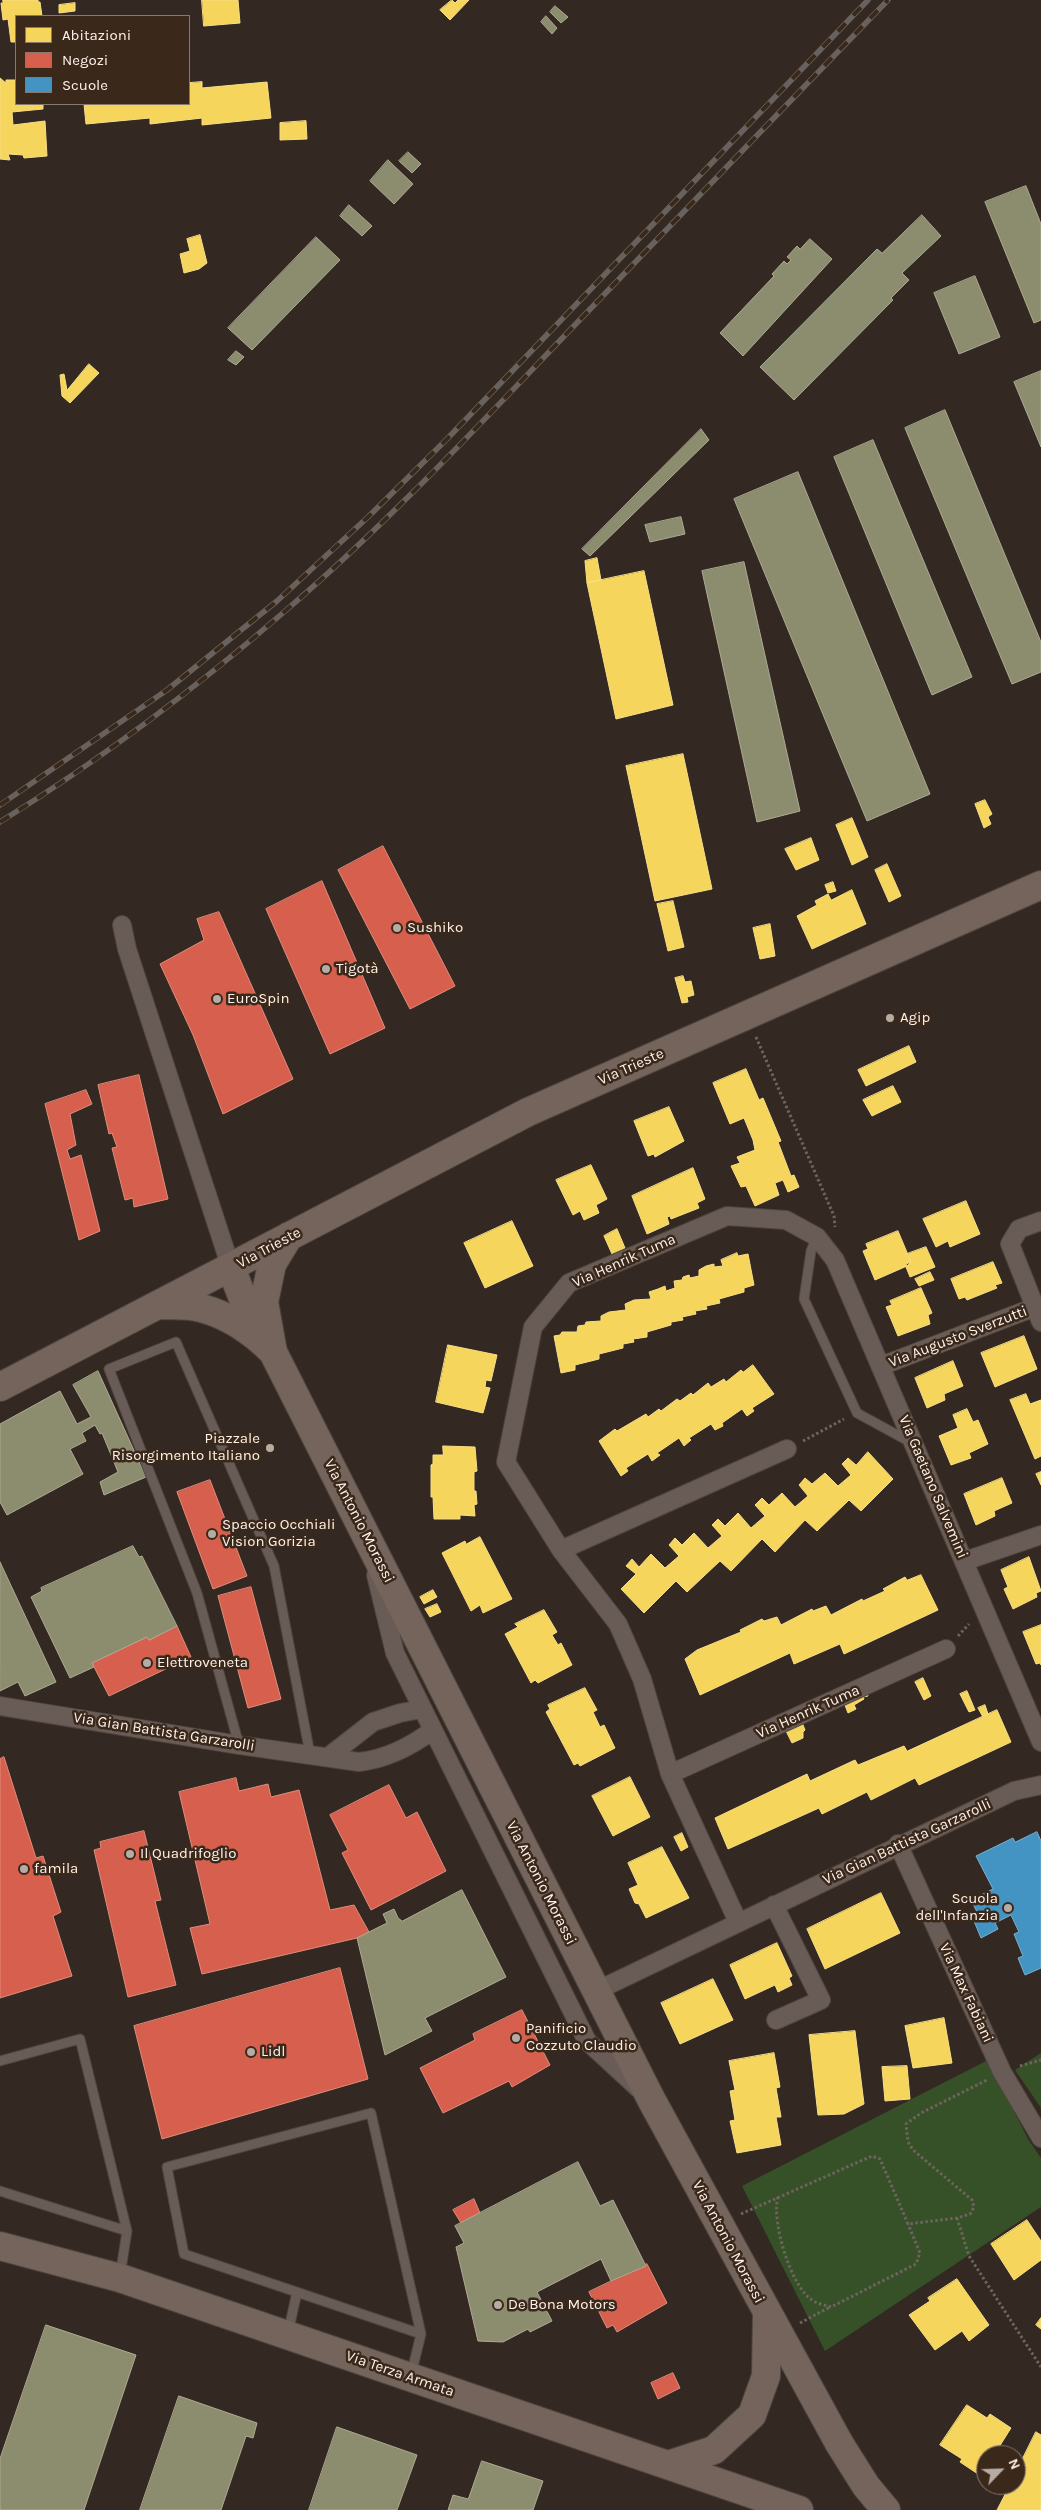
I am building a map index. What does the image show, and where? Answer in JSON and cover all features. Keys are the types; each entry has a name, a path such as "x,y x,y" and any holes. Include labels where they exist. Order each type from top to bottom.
{"main road":[{"name":"Via Trieste","path":"0,1387 528,1112 1041,885"},
{"name":"Via Antonio Morassi","path":"289,1236 272,1264 264,1302 265,1345 368,1540 651,2099 839,2443 866,2486 886,2510"},
{"path":"231,1268 265,1345"},
{"path":"157,1305 200,1308 229,1318 265,1345"},
{"name":"Via Terza Armata","path":"0,2246 120,2278 799,2510"},
{"path":"668,2465 714,2450 752,2415 766,2376 767,2314"}],"street":[{"name":"Via Trieste","path":"122,925 127,949 175,1102 231,1268"},
{"name":"Via Henrik Tuma","path":"738,1922 670,1774 642,1679 618,1624 561,1550 506,1462 533,1327 569,1283 727,1216 786,1220 817,1237"},
{"path":"1038,1315 1010,1244 1019,1229 1041,1221"},
{"name":"Via Gaetano Salvemini","path":"817,1237 835,1260 1041,1742"},
{"name":"Via Augusto Sverzutti","path":"881,1366 1038,1315"},
{"path":"561,1550 787,1449"},
{"path":"965,1561 1041,1535"},
{"path":"368,1540 395,1653 587,2040 651,2099"},
{"name":"Via Henrik Tuma","path":"670,1774 946,1649"},
{"name":"Via Gian Battista Garzarolli","path":"0,1706 239,1745 359,1762 376,1760 410,1746 433,1730"},
{"path":"319,1755 373,1722 400,1713 422,1709"},
{"name":"Via Gian Battista Garzarolli","path":"596,1991 898,1844 1014,1791 1041,1785"},
{"name":"Via Max Fabiani","path":"898,1844 1002,2072 1041,2138"},
{"path":"774,1905 821,2000 776,2020"}],"lane":[{"path":"817,1237 811,1251 804,1299 857,1413 914,1444"},
{"path":"239,1745 197,1592 109,1370 176,1342 274,1566 319,1755"},
{"path":"0,2061 80,2039 127,2231 120,2278"},
{"path":"411,2378 421,2334 371,2113 167,2167 184,2254 421,2334"},
{"path":"0,2191 127,2231"},
{"path":"288,2336 298,2292"}],"path":[{"path":"746,1016 834,1216 835,1260"},
{"path":"787,1449 857,1413"},
{"path":"946,1649 984,1608"},
{"path":"908,2224 956,2218 970,2214 974,2207 972,2200 913,2150 908,2142 906,2124 932,2107 1002,2072"},
{"path":"741,2214 872,2156 880,2159 920,2253 916,2264 792,2327"},
{"path":"778,2196 775,2207 780,2243 802,2291 813,2301 831,2307"},
{"path":"956,2218 969,2256 1041,2367"}],"green space":[{"path":"1041,2053 1041,2108 1015,2070"},
{"path":"988,2060 1028,2139 1041,2158 1041,2207 825,2351 742,2186"}],"building: Abitazioni":[{"path":"3,0 38,0 40,2 42,15 15,15 15,42 11,42 8,19 3,20 1,3 3,3"},
{"path":"202,0 238,0 240,23 204,26"},
{"path":"452,0 455,3 458,0 469,0 450,20 440,10"},
{"path":"75,3 75,11 59,13 59,5"},
{"path":"0,78 6,83 6,80 15,80 15,105 43,105 43,109 12,112 13,125 45,121 47,156 24,158 23,155 8,154 10,160 0,159"},
{"path":"202,82 202,88 267,82 271,118 202,125 202,118 150,124 150,118 86,124 84,105 190,105 190,83"},
{"path":"306,121 307,139 280,140 280,123"},
{"path":"200,235 207,263 199,269 184,273 180,254 190,251 187,239"},
{"path":"89,364 99,373 70,403 62,396 60,375 64,374 67,390"},
{"path":"597,558 601,580 587,583 585,561"},
{"path":"644,571 673,705 616,719 587,583"},
{"path":"683,754 712,889 655,901 626,766"},
{"path":"985,800 992,814 988,817 991,824 984,828 975,804"},
{"path":"852,818 868,857 852,865 836,825"},
{"path":"811,838 819,860 796,870 785,849"},
{"path":"887,864 901,896 889,902 875,870"},
{"path":"833,882 836,891 828,893 825,885"},
{"path":"852,890 866,924 812,949 797,916 817,905 815,901 828,894 831,900"},
{"path":"673,901 684,947 668,951 657,904"},
{"path":"770,924 775,956 760,959 753,928"},
{"path":"683,976 685,982 691,981 694,995 687,997 688,1002 682,1003 675,978"},
{"path":"909,1046 916,1062 866,1086 858,1070"},
{"path":"746,1069 759,1100 763,1098 781,1141 778,1142 791,1176 794,1175 799,1187 788,1192 783,1180 775,1183 779,1195 755,1206 746,1186 741,1187 731,1166 740,1163 737,1157 755,1150 753,1140 744,1118 730,1124 713,1083"},
{"path":"893,1086 901,1102 872,1116 863,1100"},
{"path":"669,1107 684,1141 655,1157 654,1154 648,1156 634,1121"},
{"path":"591,1165 607,1199 596,1205 599,1213 584,1220 580,1211 573,1215 556,1180"},
{"path":"693,1168 705,1199 697,1203 699,1208 671,1219 670,1216 667,1217 669,1224 647,1234 632,1196"},
{"path":"966,1201 980,1234 950,1247 948,1241 936,1247 923,1219"},
{"path":"512,1221 533,1266 485,1288 464,1243"},
{"path":"617,1229 625,1248 612,1254 604,1236"},
{"path":"898,1231 911,1262 906,1264 907,1266 875,1280 863,1251 868,1249 866,1244"},
{"path":"926,1247 935,1267 910,1277 906,1267 911,1262 907,1254"},
{"path":"737,1253 738,1256 748,1254 754,1285 744,1288 744,1292 719,1299 720,1303 706,1306 707,1309 695,1311 696,1314 682,1317 683,1320 671,1322 671,1325 647,1332 647,1337 633,1339 634,1342 623,1344 623,1348 599,1354 599,1359 575,1365 575,1370 561,1373 554,1336 560,1335 562,1332 577,1332 578,1326 585,1325 586,1322 601,1321 601,1316 609,1312 626,1310 625,1304 634,1300 651,1299 649,1292 665,1286 666,1291 675,1288 674,1281 682,1280 683,1277 689,1275 690,1278 699,1276 699,1270 706,1266 714,1264 714,1267 723,1266 721,1260"},
{"path":"993,1262 1002,1283 995,1285 997,1288 967,1300 965,1297 959,1299 951,1279"},
{"path":"930,1272 934,1280 919,1286 915,1279"},
{"path":"921,1288 932,1313 928,1315 930,1324 898,1336 886,1307 892,1305 890,1301"},
{"path":"1024,1336 1037,1369 995,1387 981,1353"},
{"path":"448,1345 497,1355 491,1381 486,1380 485,1387 490,1388 483,1413 436,1402"},
{"path":"953,1361 963,1386 944,1394 945,1400 927,1408 915,1378"},
{"path":"753,1365 774,1394 752,1408 754,1411 747,1416 742,1409 722,1423 723,1426 715,1430 711,1424 689,1438 691,1440 684,1446 679,1438 657,1453 660,1455 652,1461 648,1454 626,1468 628,1471 621,1476 599,1441 615,1429 617,1431 646,1414 648,1417 659,1409 661,1411 677,1399 680,1401 691,1393 693,1395 708,1383 711,1387 724,1379 726,1382 741,1370 743,1372"},
{"path":"1026,1394 1030,1404 1041,1400 1041,1456 1035,1459 1010,1400"},
{"path":"967,1409 973,1422 978,1420 988,1444 969,1453 971,1458 951,1465 939,1436 958,1428 953,1415"},
{"path":"443,1446 475,1447 477,1471 474,1472 474,1491 476,1491 477,1504 474,1505 475,1516 460,1515 460,1519 434,1519 433,1497 431,1497 431,1465 433,1464 433,1455 443,1455"},
{"path":"868,1452 893,1479 861,1511 849,1500 817,1531 805,1520 775,1552 762,1539 731,1571 720,1561 687,1592 676,1581 644,1613 621,1589 636,1574 626,1566 632,1559 639,1567 651,1554 665,1568 679,1556 669,1545 675,1538 682,1545 694,1533 708,1548 722,1536 712,1525 718,1519 725,1526 738,1513 751,1528 765,1516 755,1505 762,1498 769,1505 782,1493 795,1507 808,1496 799,1485 805,1478 812,1484 825,1473 838,1486 851,1475 842,1464 848,1458 856,1465"},
{"path":"1041,1472 1041,1485 1036,1474"},
{"path":"1002,1478 1012,1503 994,1511 995,1516 976,1525 964,1494"},
{"path":"480,1537 512,1599 483,1613 480,1605 471,1611 442,1553 465,1541 466,1544"},
{"path":"1029,1557 1041,1591 1036,1593 1037,1597 1013,1609 1004,1589 1008,1587 1001,1570"},
{"path":"921,1575 938,1610 844,1654 840,1644 794,1664 790,1653 700,1695 685,1659 697,1650 741,1632 740,1630 762,1619 764,1621 777,1617 781,1625 812,1609 813,1611 826,1606 831,1615 862,1599 863,1601 885,1591 883,1589 905,1577 907,1580"},
{"path":"433,1590 437,1597 424,1604 420,1597"},
{"path":"437,1604 441,1612 430,1617 425,1609"},
{"path":"544,1610 557,1632 552,1635 558,1645 561,1643 572,1665 538,1683 535,1680 531,1683 505,1634 518,1627 515,1624"},
{"path":"1041,1625 1041,1665 1040,1663 1036,1664 1023,1632"},
{"path":"923,1678 931,1696 924,1700 915,1682"},
{"path":"863,1685 868,1696 863,1697 864,1699 854,1705 856,1709 848,1713 841,1695"},
{"path":"585,1688 597,1710 593,1712 600,1727 604,1725 615,1748 580,1766 578,1763 574,1765 546,1712 550,1709 548,1705"},
{"path":"967,1691 975,1710 969,1712 960,1694"},
{"path":"985,1705 988,1714 983,1717 978,1708"},
{"path":"997,1710 1011,1742 919,1785 915,1778 871,1800 867,1792 822,1814 819,1808 728,1849 715,1818 807,1774 810,1781 855,1760 858,1765 904,1746 907,1751"},
{"path":"799,1715 805,1730 803,1738 792,1743 782,1723"},
{"path":"630,1777 650,1817 613,1836 592,1796"},
{"path":"682,1833 688,1847 681,1851 674,1837"},
{"path":"662,1847 689,1898 646,1918 639,1904 635,1903 629,1889 638,1885 628,1863"},
{"path":"881,1893 900,1933 825,1969 807,1929"},
{"path":"777,1943 792,1976 789,1978 792,1985 778,1992 775,1985 745,1999 730,1965"},
{"path":"713,1979 733,2020 680,2044 661,2003"},
{"path":"944,2018 952,2063 913,2068 905,2026"},
{"path":"855,2031 864,2104 844,2114 818,2115 809,2035"},
{"path":"774,2053 780,2087 776,2088 781,2117 776,2117 781,2145 737,2153 730,2121 735,2120 730,2091 735,2090 729,2061"},
{"path":"907,2066 910,2099 885,2101 882,2067"},
{"path":"1027,2220 1041,2241 1041,2260 1014,2280 991,2244"},
{"path":"957,2279 989,2325 969,2341 962,2331 935,2350 909,2315 930,2301 928,2298"},
{"path":"1041,2318 1041,2329 1036,2325"},
{"path":"967,2405 987,2418 990,2414 1011,2428 1000,2445 976,2445 976,2473 960,2462 962,2459 940,2445"},
{"path":"1036,2432 1041,2435 1041,2510 997,2510 1005,2495 1026,2495 1026,2452"}],"building: Negozi":[{"name":"Sushiko","path":"383,846 455,986 410,1009 338,870"},
{"name":"Tigotà","path":"322,881 385,1028 330,1054 266,909"},
{"name":"EuroSpin","path":"219,912 293,1079 223,1114 193,1035 160,964 204,940 197,919"},
{"path":"139,1075 168,1199 134,1207 133,1198 125,1200 112,1148 117,1147 112,1133 109,1134 98,1085"},
{"path":"86,1090 92,1104 70,1114 76,1145 67,1150 70,1159 81,1155 100,1231 79,1240 45,1104"},
{"name":"Spaccio Occhiali Vision Gorizia","path":"210,1480 247,1576 213,1589 177,1492"},
{"path":"251,1587 281,1699 248,1708 218,1596"},
{"path":"177,1626 191,1657 109,1696 92,1663 147,1637 149,1640"},
{"name":"famila","path":"4,1757 36,1858 43,1856 61,1912 53,1916 72,1976 0,1998 0,1759"},
{"path":"236,1778 239,1791 268,1784 271,1797 299,1790 330,1910 354,1905 369,1932 357,1938 202,1974 190,1928 210,1924 179,1792"},
{"path":"389,1785 406,1818 417,1812 446,1871 371,1910 342,1853 348,1850 330,1815"},
{"path":"144,1831 161,1900 155,1901 176,1985 128,1997 94,1850 101,1848 100,1842"},
{"name":"Lidl","path":"340,1968 368,2079 162,2139 134,2026"},
{"path":"522,2010 550,2065 512,2087 509,2081 443,2113 420,2068 475,2040 473,2034"},
{"path":"474,2199 480,2213 461,2223 453,2210"},
{"path":"647,2264 667,2303 617,2332 613,2325 607,2328 589,2292"},
{"path":"673,2373 680,2388 658,2399 651,2383"}],"building: Scuole":[{"name":"Scuola dell'Infanzia","path":"1037,1832 1041,1841 1041,1968 1025,1975 1018,1958 1023,1956 1014,1934 1019,1932 1011,1915 995,1923 998,1929 981,1938 974,1921 980,1918 971,1900 993,1889 976,1856 1013,1838 1015,1842"}],"building: Industria":[{"path":"555,6 568,17 561,23 550,12"},
{"path":"546,16 557,28 552,34 541,22"},
{"path":"408,152 421,164 412,173 399,161"},
{"path":"388,160 413,184 394,204 370,181"},
{"path":"1026,186 1041,224 1041,320 1034,323 985,202"},
{"path":"349,205 372,226 362,236 340,216"},
{"path":"922,215 941,236 902,273 909,280 891,298 893,300 794,400 760,367 877,249 882,253"},
{"path":"316,237 340,260 252,350 228,328"},
{"path":"810,239 832,259 743,356 720,333 774,276 772,274 784,261 787,264 791,260 787,257 797,246 800,249"},
{"path":"975,276 1000,337 959,354 934,293"},
{"path":"236,351 244,357 236,365 228,360"},
{"path":"1041,371 1041,447 1014,382"},
{"path":"945,410 1041,642 1041,672 1012,684 905,428"},
{"path":"701,429 709,440 590,556 582,549"},
{"path":"873,440 972,677 932,695 834,457"},
{"path":"798,472 930,794 867,821 734,499"},
{"path":"681,517 685,534 650,542 645,525"},
{"path":"744,562 800,811 757,822 702,571"},
{"path":"98,1371 146,1477 104,1495 100,1482 118,1472 102,1433 100,1434 95,1425 82,1433 86,1441 70,1449 83,1474 7,1515 0,1502 0,1424 60,1391 77,1424 91,1417 73,1385"},
{"path":"133,1546 139,1557 142,1556 177,1626 149,1640 147,1637 92,1663 94,1667 70,1678 31,1597 42,1591 41,1588"},
{"path":"0,1562 56,1682 25,1696 18,1682 0,1691"},
{"path":"462,1890 506,1977 425,2018 432,2031 385,2055 357,1938 387,1923 383,1914 394,1909 398,1918 402,1921"},
{"path":"578,2162 600,2206 613,2200 646,2266 611,2281 601,2259 537,2292 552,2321 530,2332 528,2329 503,2342 478,2341 456,2247 464,2243 455,2226"},
{"path":"46,2325 136,2355 84,2510 0,2510 0,2459"},
{"path":"179,2396 257,2423 253,2438 246,2436 221,2510 140,2510"},
{"path":"337,2427 417,2455 397,2510 309,2510"},
{"path":"482,2461 543,2481 533,2510 448,2510 453,2495 468,2499"}],"railway":[{"path":"0,805 167,690 277,601 368,517 447,439 868,0"},
{"path":"0,822 110,749 216,669 359,545 466,438 888,0"}],"place":[{"name":"Sushiko","path":"397,928"},
{"name":"Tigotà","path":"326,969"},
{"name":"EuroSpin","path":"217,999"},
{"name":"Agip","path":"890,1018"},
{"name":"Piazzale Risorgimento Italiano","path":"270,1448"},
{"name":"Spaccio Occhiali Vision Gorizia","path":"212,1534"},
{"name":"Elettroveneta","path":"147,1663"},
{"name":"Il Quadrifoglio","path":"130,1854"},
{"name":"famila","path":"24,1869"},
{"name":"Scuola dell'Infanzia","path":"1008,1908"},
{"name":"Panificio Cozzuto Claudio","path":"516,2038"},
{"name":"Lidl","path":"251,2052"},
{"name":"De Bona Motors","path":"498,2305"}]}
